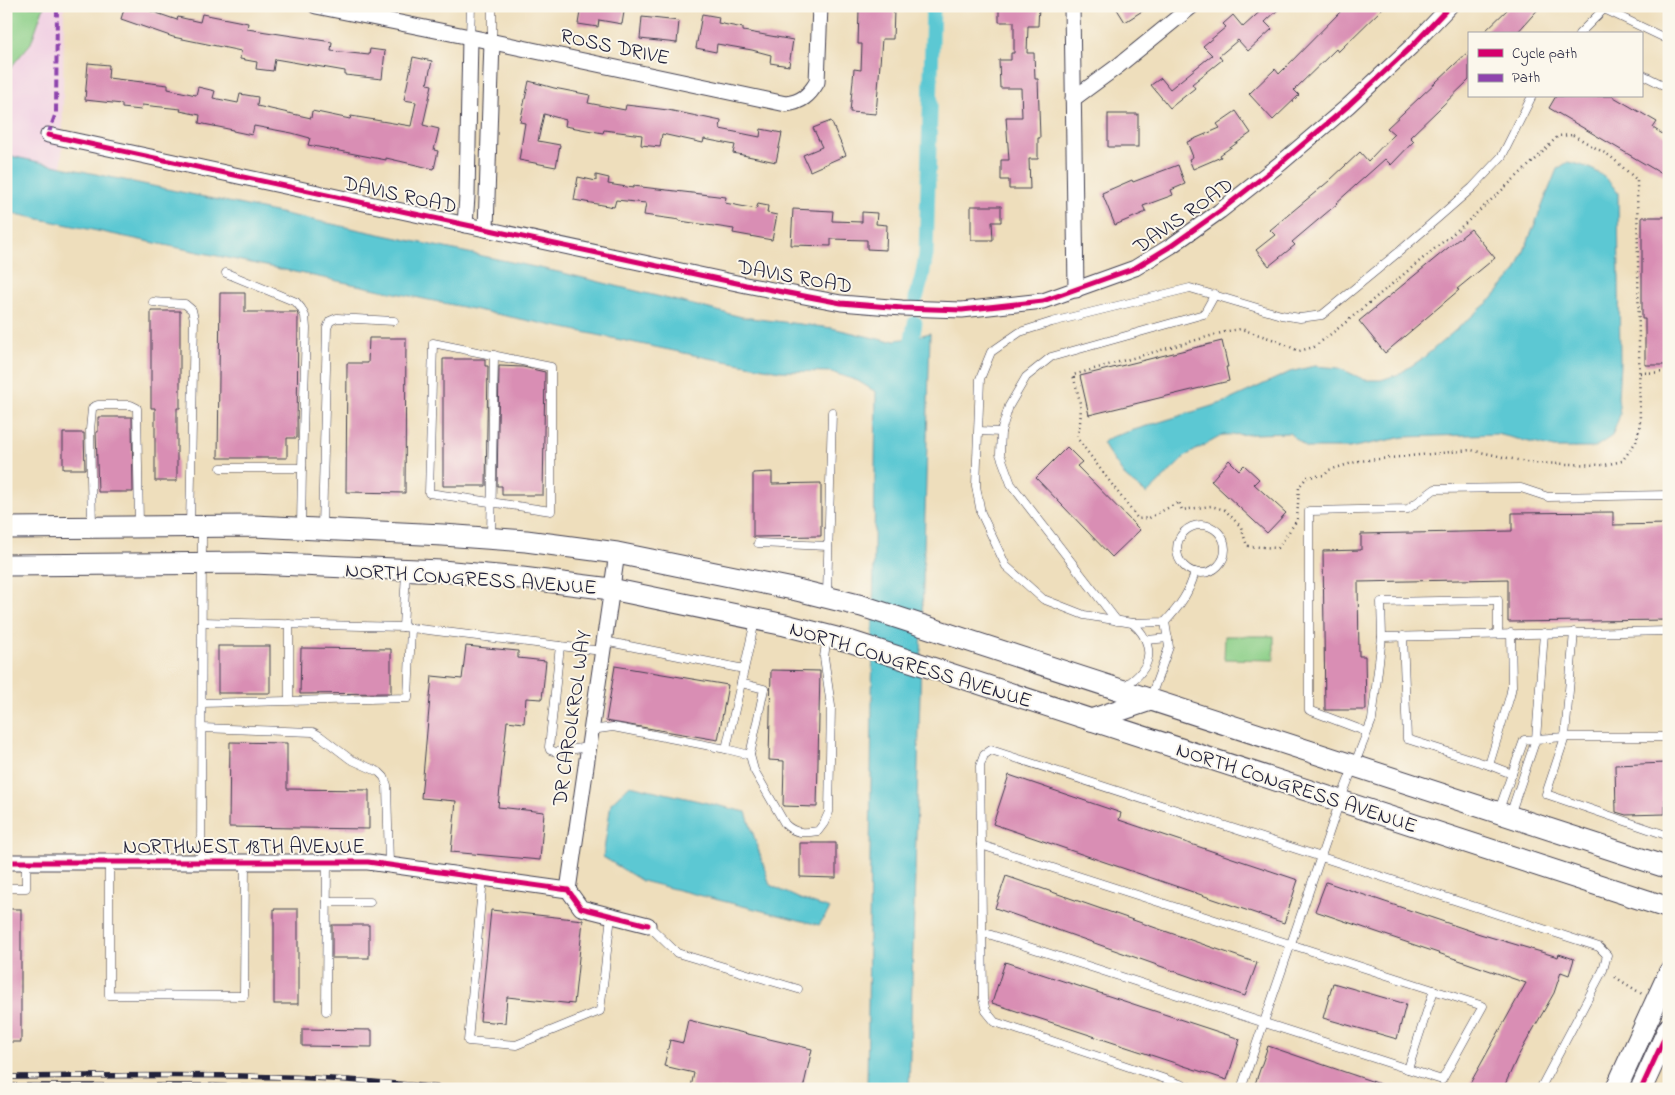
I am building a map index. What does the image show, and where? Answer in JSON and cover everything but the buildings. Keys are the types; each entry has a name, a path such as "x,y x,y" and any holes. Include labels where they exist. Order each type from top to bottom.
{"main road":[{"name":"NORTH CONGRESS AVENUE","path":"6,528 254,526 491,538 617,553 793,589 862,606 1669,868"},
{"name":"NORTH CONGRESS AVENUE","path":"6,565 253,563 406,570 522,578 611,589 756,619 852,642 1669,908"},
{"path":"1091,720 1150,700"},
{"path":"1616,1089 1669,973"},
{"path":"1641,1089 1669,1028"}],"street":[{"name":"ROSS DRIVE","path":"316,6 492,41 786,104 805,98 817,82 820,6"},
{"path":"1072,6 1076,290"},
{"path":"1073,99 1118,66 1192,6"},
{"name":"DAVIS ROAD","path":"48,135 746,285 841,303 962,310 1043,301 1135,268 1171,246 1282,163 1348,106 1450,6"},
{"path":"465,224 470,37"},
{"path":"486,229 492,41"},
{"name":"DR CAROLKROL WAY","path":"568,890 617,553"},
{"name":"NORTHWEST 18TH AVENUE","path":"6,862 368,862 568,890"},
{"path":"568,890 581,908 648,926"}],"lane":[{"path":"470,37 471,6"},
{"path":"492,6 492,41"},
{"path":"1581,32 1604,9 1669,40"},
{"path":"1642,74 1669,88"},
{"path":"1194,572 1191,588 1183,602 1165,622 1132,623 1084,615 1043,599 1006,566 981,513 976,486 980,379 992,352 1020,332 1167,292 1190,288 1280,315 1300,318 1322,314 1472,188 1502,156 1531,98"},
{"path":"226,274 296,302 305,316 306,372 301,529"},
{"path":"1117,620 1010,484 1000,454 1001,432 1009,406 1026,377 1051,358 1204,314 1215,294"},
{"path":"153,302 185,304 192,310 194,319 196,527 202,563 201,862"},
{"path":"322,530 327,328 330,321 337,318 394,321"},
{"path":"433,343 494,355 551,367 551,511 429,493 433,343"},
{"path":"491,538 494,355"},
{"path":"92,528 90,430 92,409 98,405 131,405 137,408 139,527"},
{"path":"826,597 832,412"},
{"path":"979,431 1001,432"},
{"path":"221,468 302,468"},
{"path":"1366,732 1308,710 1309,511 1408,509 1435,489 1521,488 1548,498 1669,495"},
{"path":"1201,524 1220,533 1223,538 1225,552 1223,559 1214,569 1208,572 1194,572 1183,565 1179,559 1179,538 1188,528 1201,524"},
{"path":"758,543 828,546"},
{"path":"202,703 408,698 406,570"},
{"path":"1241,1089 1340,801 1372,720 1382,637 1382,602 1498,600 1498,633"},
{"path":"726,748 756,619"},
{"path":"202,622 407,628 560,646 603,646 744,669"},
{"path":"1150,700 1169,646 1165,622"},
{"path":"1119,690 1141,672 1147,662 1149,651 1146,640 1141,630 1132,623"},
{"path":"289,624 289,700"},
{"path":"1382,637 1498,633 1669,631"},
{"path":"1574,632 1566,737 1546,794 1669,836"},
{"path":"1489,765 1512,686 1511,633"},
{"path":"1504,815 1536,739 1544,633"},
{"path":"741,683 764,689 750,755 754,770 790,830 806,833 818,831 829,812 831,706 824,657 827,635"},
{"path":"1403,636 1407,739 1512,774"},
{"path":"1146,640 1168,638"},
{"path":"560,646 549,747 550,750 556,752 588,747"},
{"path":"591,730 613,727 726,748 750,755"},
{"path":"202,728 313,732 350,760 378,772 384,777 387,785 389,865"},
{"path":"1504,815 1512,774 1524,740 1566,737 1669,737"},
{"path":"1195,1089 995,1022 986,1010 982,932 980,766 984,755 991,750 1599,947 1607,955 1603,970 1540,1089"},
{"path":"981,844 1483,1006 1442,1080 982,932"},
{"path":"6,888 26,888 26,862"},
{"path":"109,862 108,995 235,996 244,996 245,862"},
{"path":"326,1011 327,862"},
{"path":"483,878 468,1041 516,1045 600,1010 611,916"},
{"path":"327,902 370,902"},
{"path":"648,926 678,952 798,989"},
{"path":"1408,1069 1434,990"}],"path":[{"path":"1573,134 1610,156 1637,180 1640,372 1640,426 1636,442 1622,460 1605,465 1531,463 1471,450 1359,460 1329,470 1325,474 1307,477 1299,486 1297,520 1278,548 1247,546 1241,527 1226,510 1211,506 1182,510 1179,502 1149,518 1138,519 1077,438 1081,419 1081,407 1073,375 1228,331 1241,329 1275,340 1299,351 1314,347 1467,222 1536,159 1558,136 1573,134"},
{"path":"1640,372 1669,372"},
{"path":"1616,977 1645,996"}],"shaded area":[{"path":"6,6 64,6 62,167 6,155"}],"green space":[{"path":"6,6 44,6 31,43 6,73"},
{"path":"1225,636 1274,636 1274,660 1224,659"}],"water":[{"path":"6,155 563,273 742,317 832,328 887,341 930,333 909,1089 867,1089 876,392 858,381 831,372 781,371 708,358 6,212"},
{"path":"1568,162 1597,172 1608,180 1618,193 1620,364 1618,397 1620,415 1612,436 1594,448 1554,448 1497,434 1404,437 1349,448 1307,448 1289,433 1223,435 1187,455 1147,494 1126,478 1102,443 1111,437 1225,402 1290,372 1314,366 1339,368 1365,380 1381,380 1399,374 1423,358 1492,299 1516,271 1557,169"},
{"path":"630,785 746,812 770,885 800,899 830,909 819,925 642,881 603,857 611,803"}],"waterway":[{"path":"916,298 926,255 933,6"},
{"path":"908,359 915,323"}],"railway":[{"path":"6,1077 249,1076 348,1080 455,1089"},
{"path":"6,1086 211,1086 296,1089"}],"marked path":[{"path":"48,135 56,113 57,6"}],"cycle path":[{"path":"48,135 746,285 841,303 962,310 1043,301 1135,268 1171,246 1220,211 1281,163 1348,106 1411,47 1450,6"},
{"path":"6,862 368,862 568,890 581,908 648,925"},
{"path":"1641,1089 1669,1028"}]}
